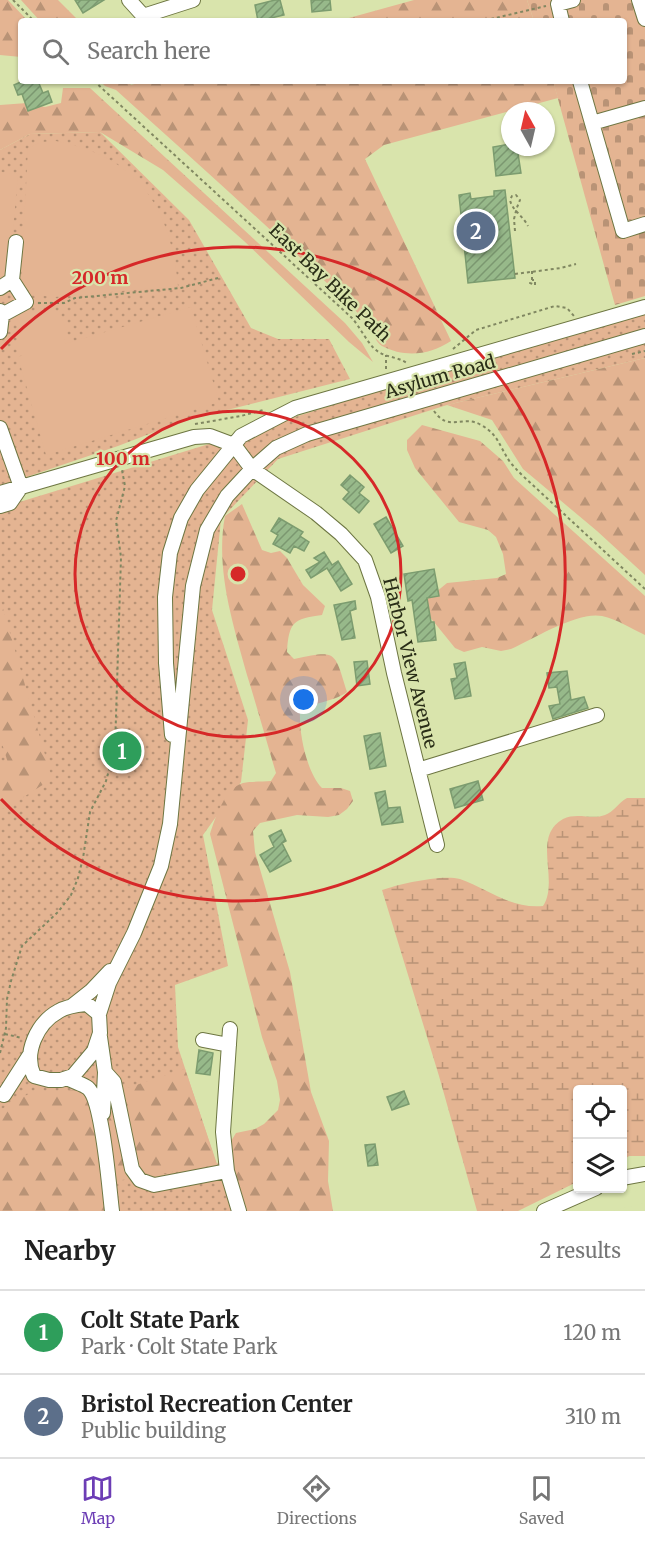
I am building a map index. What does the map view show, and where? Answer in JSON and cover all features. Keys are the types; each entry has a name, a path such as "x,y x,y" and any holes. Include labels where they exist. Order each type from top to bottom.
{"street":[{"path":"129,0 146,18 193,0"},
{"path":"561,18 558,4 573,0"},
{"path":"639,0 645,19"},
{"path":"581,84 623,231 645,224"},
{"path":"592,123 645,108"},
{"path":"0,332 1,313 26,302 6,284 16,242"},
{"name":"Asylum Road","path":"173,786 165,634 166,574 170,553 181,518 191,499 241,436 295,408 645,307"},
{"name":"Asylum Road","path":"173,786 190,614 198,562 207,530 216,512 252,469 276,448 307,434 645,336"},
{"path":"0,428 21,487"},
{"path":"0,493 202,435 234,446"},
{"name":"Harbor View Avenue","path":"234,446 252,469 316,513 341,534 364,560 378,597 436,845"},
{"path":"0,506 10,503 21,487"},
{"name":"Harbor View Avenue","path":"418,770 597,715"},
{"path":"101,1127 105,1072 99,1014 109,983 154,888 170,824 173,786"},
{"path":"71,1007 91,991 118,963"},
{"path":"2,1097 29,1056 34,1040 49,1017 60,1010 87,1004 99,1014"},
{"path":"230,1029 223,1132 228,1171 238,1211"},
{"path":"2,1097 38,1078 49,1080 73,1076 89,1060 100,1033"},
{"path":"203,1040 229,1045"},
{"path":"29,1056 30,1067 38,1078"},
{"path":"105,1072 114,1082 132,1169 140,1180 154,1185 228,1171"},
{"path":"67,1078 90,1089 96,1101 112,1211"},
{"path":"627,1177 645,1174"},
{"path":"544,1211 585,1193"}],"path":[{"path":"13,0 31,18"},
{"path":"495,18 558,4"},
{"name":"East Bay Bike Path","path":"97,84 352,318 377,352 407,363 415,373"},
{"path":"515,231 514,219 516,210 520,200 516,195 512,196 510,200 512,207 516,210 524,217 528,226"},
{"path":"515,274 576,264"},
{"path":"532,272 532,280"},
{"path":"26,302 64,303 84,297 181,288 218,278"},
{"path":"386,356 386,369"},
{"path":"428,400 440,418 447,423 471,421 482,425 495,435 508,459 523,476 645,589"},
{"path":"186,426 197,423"},
{"path":"0,1053 9,990 22,946 58,912 71,895 83,858 90,812 106,781 115,748 121,557 116,521 125,486 119,459"},
{"path":"4,1034 34,1040"}],"green space":[{"path":"0,0 8,0 25,18 18,18 18,57 0,55"},
{"path":"21,0 58,0 76,18 37,18"},
{"path":"414,0 527,0 533,18 349,18"},
{"path":"527,0 645,0 645,296 615,305 554,84 627,84 627,18 533,18"},
{"path":"103,84 554,84 558,98 543,102 501,102 501,113 384,145 365,159 451,341 426,352 408,353 382,346 376,340 372,330 350,305 116,90"},
{"path":"63,88 90,88 345,323 362,343 373,362 349,342 244,241 163,170 100,132 30,134 0,150 0,105 27,103 45,107 61,103"},
{"path":"100,132 189,220 251,328 278,339 329,339 350,379 183,421 118,446 0,486 0,150 30,134"},
{"path":"56,141 84,148 108,159 128,173 145,190 158,209 167,232 178,286 55,297 35,295 21,282 28,148 41,142"},
{"path":"0,172 18,174 9,276 0,282"},
{"path":"191,307 219,402 46,455 18,357 23,355 17,352 17,314 25,311 59,311 67,331 64,344"},
{"path":"645,307 645,358 447,405 278,459 221,519 212,610 248,720 241,782 203,835 228,966 175,985 178,1047 232,1211 0,1211 0,508"},
{"path":"645,358 645,575 523,469 492,420 447,405"},
{"path":"422,425 480,441 503,461 514,478 645,596 645,635 613,619 592,616 568,622 511,649 501,651 482,647 464,652 455,648 425,611 424,602 447,583 497,578 506,574 503,554 496,537 488,530 459,522 415,468 407,450 407,440"},
{"path":"242,504 262,550 271,553 280,551 287,558 303,585 325,606 322,615 305,618 294,624 289,634 287,652 294,659 319,654 332,656 339,668 347,692 305,709 300,713 300,722 305,753 317,781 322,788 341,788 350,791 353,801 339,815 328,817 297,815 260,823 253,831 255,852 290,972 311,1092 329,1141 328,1181 333,1211 232,1211 217,1165 103,1183 105,1211 0,1211 0,1110 32,1092 127,1088 185,1069 217,1164 236,1133 255,1129 264,1124 278,1110 280,1100 277,1081 262,1037 210,834 222,804 231,791 243,783 271,781 276,773 236,636 224,576 222,536 225,516"},
{"path":"0,598 52,779 8,807 0,809 0,766 8,763 0,737"},
{"path":"627,798 645,798 645,1156 627,1157 627,1085 573,1085 573,1184 518,1211 477,1211 439,1076 382,890 421,880 452,878 460,879 510,901 543,906 549,884 547,848 554,827 568,817 605,815"}],"pier":[{"path":"645,1189 645,1203 611,1211 570,1211 583,1203"}],"building":[{"path":"75,0 104,0 83,13"},
{"path":"280,0 284,15 257,18 255,5"},
{"path":"311,0 330,0 331,10 312,12"},
{"path":"39,84 43,93 48,91 52,102 28,111 22,94 18,95 14,85"},
{"path":"501,146 501,156 518,156 521,173 496,176 493,147"},
{"path":"505,190 515,278 468,283 459,195 470,193 471,199 494,196 494,191"},
{"path":"350,475 364,487 359,493 369,501 359,513 343,499 349,492 341,485"},
{"path":"386,517 403,546 391,553 374,524"},
{"path":"279,518 303,532 300,536 309,542 304,551 294,546 290,553 273,544 278,535 271,531"},
{"path":"324,552 332,565 338,561 352,584 341,591 327,568 311,578 306,570 320,562 314,558"},
{"path":"434,569 439,596 427,598 431,622 434,622 436,640 418,642 412,600 408,601 404,574"},
{"path":"355,601 356,609 350,611 355,638 342,640 334,605"},
{"path":"367,661 370,684 357,686 354,662"},
{"path":"465,662 471,696 455,699 451,679 457,678 454,664"},
{"path":"567,671 571,700 584,697 588,708 553,719 549,706 560,704 557,687 549,688 547,673"},
{"path":"380,733 386,766 370,769 364,736"},
{"path":"478,781 483,800 455,808 450,789"},
{"path":"385,791 388,808 400,807 403,822 382,825 375,793"},
{"path":"281,830 286,841 282,843 291,861 270,872 260,855 274,847 269,836"},
{"path":"199,1050 213,1053 210,1075 196,1073"},
{"path":"404,1091 409,1104 392,1110 387,1097"},
{"path":"375,1144 378,1165 368,1166 365,1145"}],"place":[{"name":"Bristol Recreation Center","path":"476,231"},
{"name":"Colt State Park","path":"122,751"}]}
